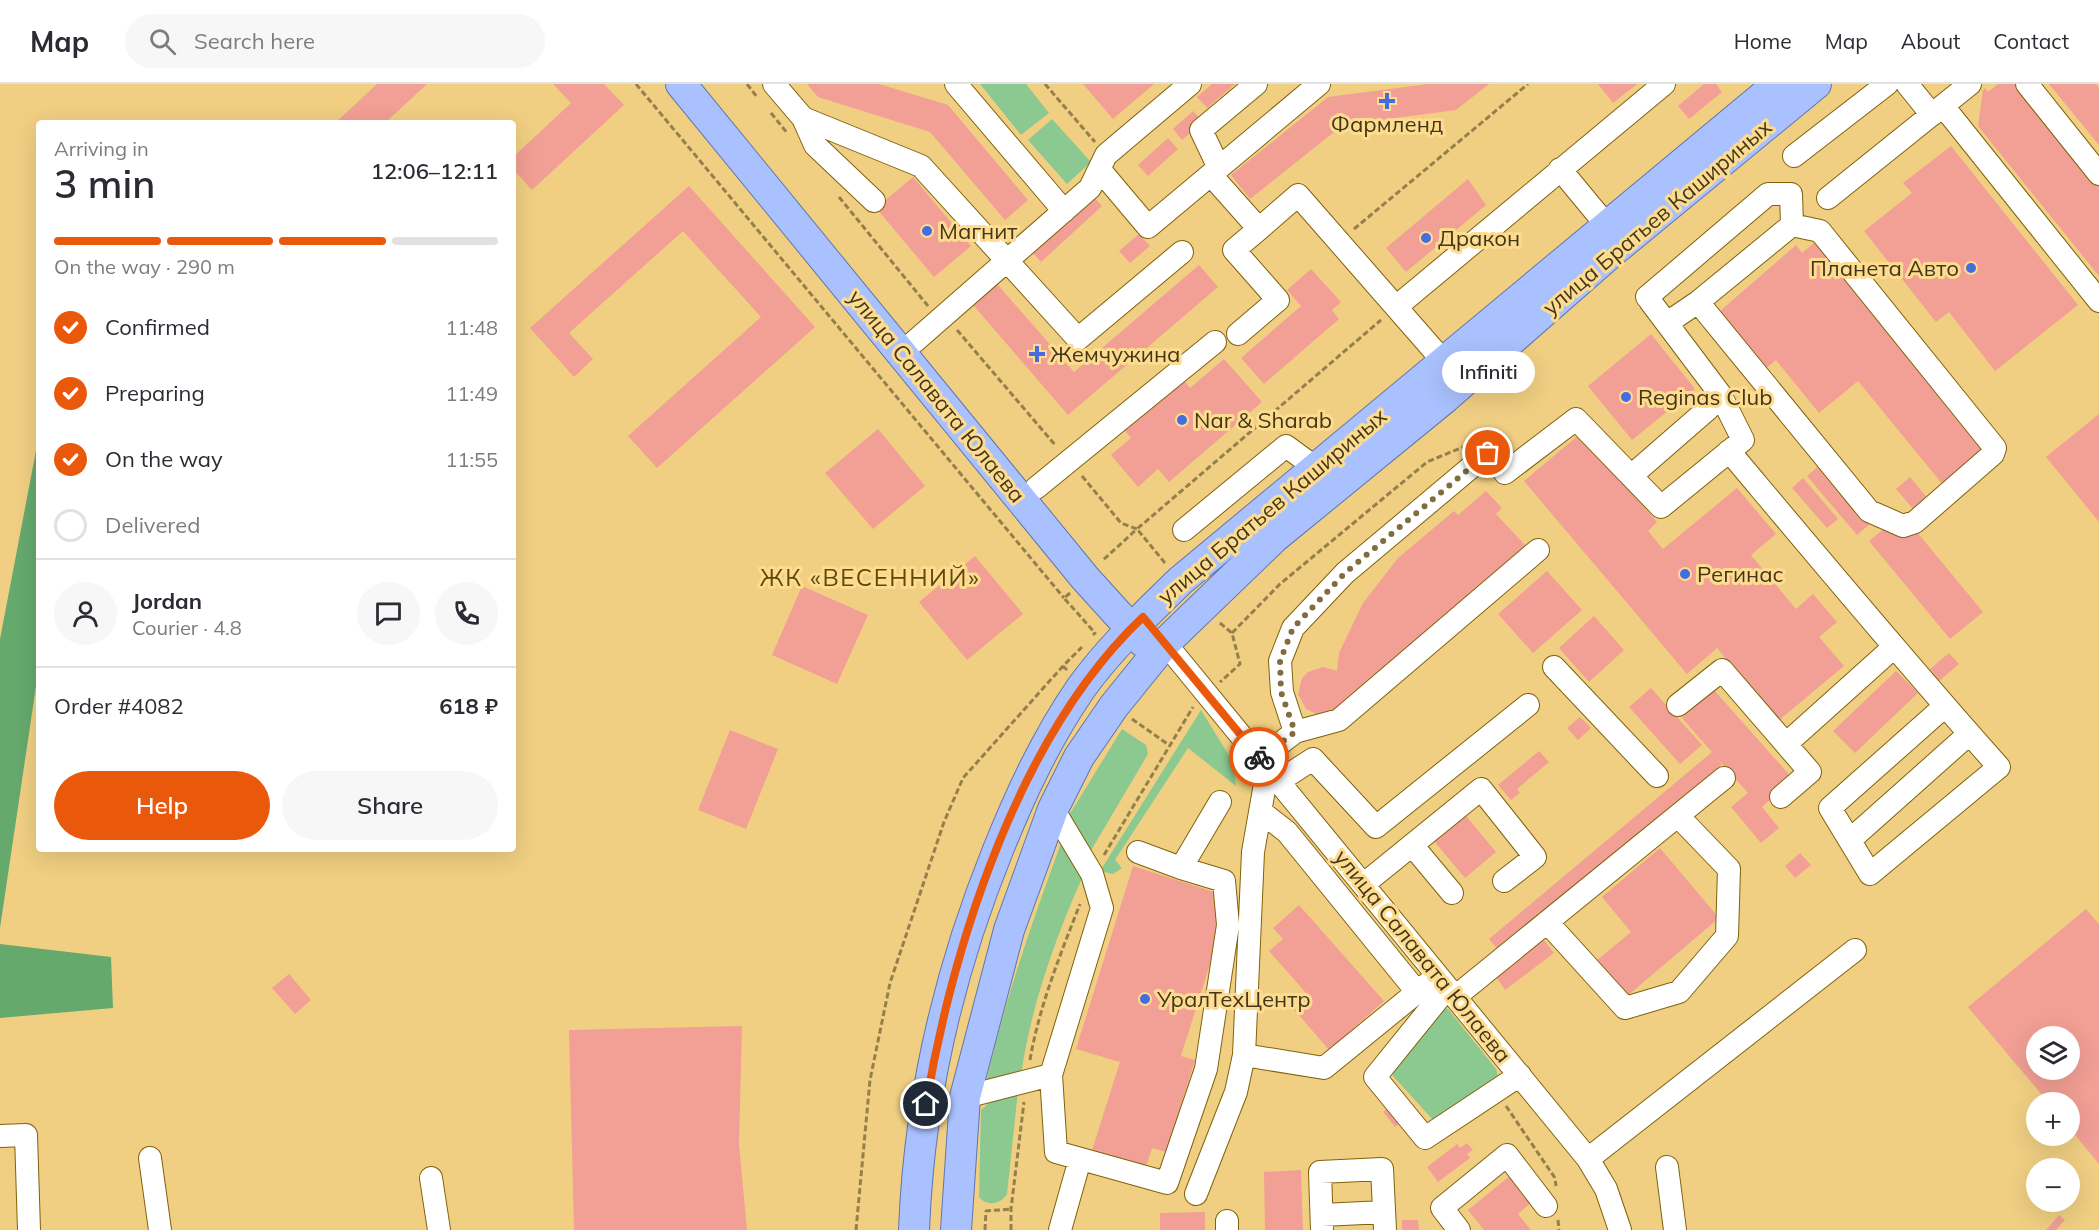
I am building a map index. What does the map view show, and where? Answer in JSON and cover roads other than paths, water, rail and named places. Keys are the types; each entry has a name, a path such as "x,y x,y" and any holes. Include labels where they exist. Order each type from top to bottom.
{"main road":[{"name":"улица Салавата Юлаева","path":"681,84 1085,578 1137,623 1161,649"},
{"name":"улица Салавата Юлаева","path":"705,84 914,342 1099,564 1137,623"},
{"name":"улица Братьев Кашириных","path":"914,1230 922,1125 937,1038 974,909 1026,781 1082,688 1137,623 1179,581 1316,468 1351,457 1445,398 1612,252 1816,84"},
{"name":"улица Братьев Кашириных","path":"956,1230 965,1097 1009,930 1053,809 1079,758 1114,706 1161,649 1275,537 1444,362 1608,227 1766,88"}],"street":[{"path":"774,84 803,118 815,146 874,201"},
{"path":"956,84 1064,211"},
{"path":"914,342 1090,189 1103,162 1190,84"},
{"path":"1256,84 1201,130 1215,172 1259,229"},
{"path":"1103,162 1148,227 1319,84"},
{"path":"1396,307 1664,84"},
{"path":"1794,156 1887,84"},
{"path":"1907,84 1937,111 2099,301"},
{"path":"1828,198 1970,84"},
{"path":"2027,84 2099,174"},
{"path":"803,118 921,166 1078,339 1182,252"},
{"path":"1560,169 1608,227"},
{"path":"1505,473 1576,419 1661,507 1743,440 1720,394 1648,299 1768,194 1791,194 1792,225"},
{"path":"1238,334 1278,300 1234,250 1298,195 1444,362"},
{"path":"1698,302 1869,511 1903,526 1915,522 1993,454 1995,448 1820,231 1792,225"},
{"path":"1666,323 1698,302 1792,225"},
{"path":"1036,488 1215,342"},
{"path":"1631,476 1708,409"},
{"path":"1184,530 1286,446 1316,468"},
{"path":"1295,732 1281,692 1280,661 1293,628 1345,573 1478,449"},
{"path":"1729,451 1944,706 1999,767 1870,874 1830,808 1944,706"},
{"path":"1196,1194 1236,1092 1244,1055 1253,852 1269,769 1295,732 1339,720 1538,550"},
{"path":"1786,744 1894,647"},
{"name":"улица Салавата Юлаева","path":"1161,649 1208,693 1588,1159 1606,1189 1620,1230"},
{"path":"1554,667 1657,776"},
{"path":"1678,705 1722,670 1810,772 1781,797"},
{"path":"1269,769 1312,759 1376,827 1528,705"},
{"path":"1850,840 1969,734"},
{"path":"1520,1075 1425,1138 1375,1077 1446,987 1547,922 1724,778"},
{"path":"1364,884 1481,789 1535,857 1504,881"},
{"path":"1181,868 1220,802"},
{"path":"1053,809 1092,874 1102,908 1051,1075 1056,1152 1167,1183 1206,1069 1228,925 1224,882 1138,852"},
{"path":"1260,811 1287,832 1417,993"},
{"path":"1547,922 1625,1008 1679,992 1727,936 1729,869 1678,816"},
{"path":"1412,845 1452,893"},
{"path":"1588,1159 1855,950"},
{"path":"1244,1055 1324,1068 1417,993 1446,987"},
{"path":"965,1097 1051,1075"},
{"path":"0,1136 26,1135 29,1230"},
{"path":"1459,1230 1442,1208 1507,1155 1546,1206"},
{"path":"150,1158 160,1230"},
{"path":"1060,1230 1080,1159"},
{"path":"1667,1167 1675,1230"},
{"path":"1382,1169 1384,1221 1322,1222 1320,1172 1382,1169"},
{"path":"431,1178 439,1230"}],"place":[{"name":"Фармленд","path":"1387,101"},
{"name":"Магнит","path":"927,231"},
{"name":"Дракон","path":"1426,238"},
{"name":"Планета Авто","path":"1971,268"},
{"name":"Жемчужина","path":"1037,354"},
{"name":"Reginas Club","path":"1626,397"},
{"name":"Nar & Sharab","path":"1182,420"},
{"name":"Infiniti","path":"1488,453"},
{"name":"Регинас","path":"1685,574"},
{"name":"УралТехЦентр","path":"1145,999"}],"district":[{"name":"ЖК «ВЕСЕННИЙ»","path":"870,578"}]}
